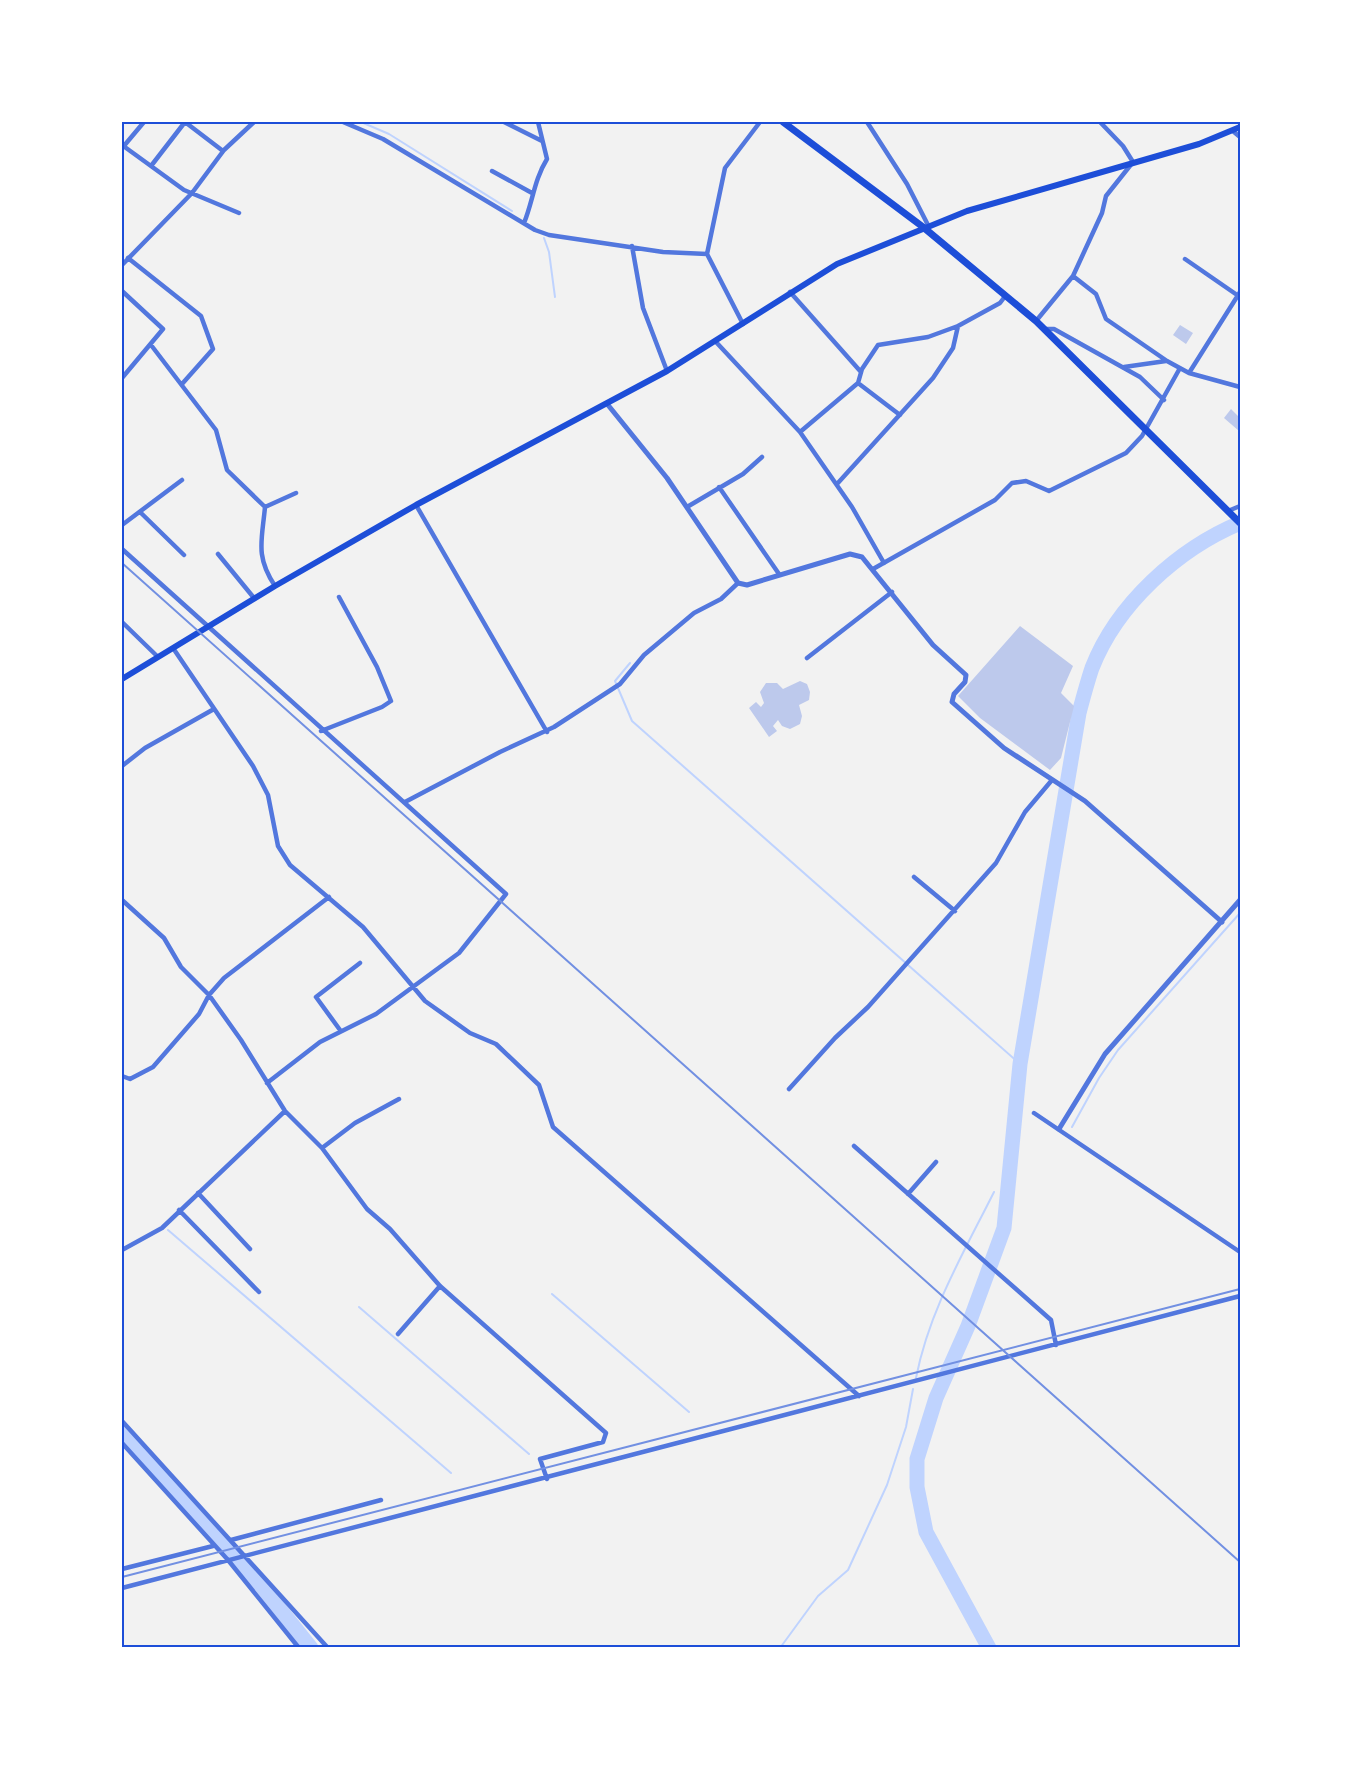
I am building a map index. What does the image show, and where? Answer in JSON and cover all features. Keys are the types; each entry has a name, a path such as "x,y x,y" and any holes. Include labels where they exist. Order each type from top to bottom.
{"main road":[{"path":"783,122 926,226 1036,321 1240,524"},
{"path":"122,679 254,598 416,505 608,405 667,371 837,264 926,226 1026,192 1133,162 1240,128"}],"street":[{"path":"122,155 123,147 144,122"},
{"path":"151,166 185,122 223,151"},
{"path":"122,265 192,193 223,151 254,122"},
{"path":"343,122 384,140 524,223 549,235 691,255 707,254"},
{"path":"504,122 542,141"},
{"path":"524,223 533,201 532,194 537,175 547,159 538,122"},
{"path":"744,324 707,254 725,168 760,122"},
{"path":"867,122 906,184 926,226"},
{"path":"1036,321 1073,276 1102,213 1106,196 1133,162 1123,146 1100,122"},
{"path":"1233,132 1240,137"},
{"path":"123,147 192,193 239,213"},
{"path":"492,171 532,194"},
{"path":"632,246 643,308 667,371"},
{"path":"128,258 201,316 213,349 182,384"},
{"path":"1185,259 1240,295 1190,373"},
{"path":"1073,276 1096,294 1106,319 1167,361 1190,373 1240,387"},
{"path":"122,291 163,329 122,378"},
{"path":"790,292 861,372"},
{"path":"800,432 858,383 861,372 878,345 928,337 958,326 1000,303 1006,295"},
{"path":"837,484 933,378 953,348 958,326"},
{"path":"1044,329 1054,329 1124,367 1140,377 1164,400"},
{"path":"716,342 800,432 852,507 884,563"},
{"path":"151,345 216,430 227,470 265,507"},
{"path":"1124,367 1167,361"},
{"path":"873,569 995,500 1012,483 1026,481 1049,491 1114,461 1134,445 1164,400 1180,368"},
{"path":"858,383 900,415"},
{"path":"608,405 667,478 738,583 747,585 850,554 862,557 933,645 966,675 965,682 954,694 952,702 1004,748 1084,801 1222,922"},
{"path":"687,507 743,474 762,457"},
{"path":"122,525 182,480"},
{"path":"718,487 779,574"},
{"path":"265,507 296,493"},
{"path":"416,505 547,732"},
{"path":"1231,513 1240,506"},
{"path":"265,507 260,554 263,568 275,586"},
{"path":"140,512 184,555"},
{"path":"122,549 321,731 405,802 506,894 459,953 376,1014 320,1042 267,1083"},
{"path":"218,555 254,598"},
{"path":"405,802 500,752 547,732 620,684 644,655 694,613 721,599 738,583"},
{"path":"807,658 892,592"},
{"path":"321,731 382,707 391,701 377,667 339,597"},
{"path":"122,622 158,657"},
{"path":"173,648 253,766 268,795 278,846 290,865 363,927 413,986 439,1012 470,1033 496,1044 518,1063 539,1084 553,1127 859,1396"},
{"path":"122,766 144,748 213,710"},
{"path":"789,1089 835,1038 868,1008 996,863 1025,812 1052,780"},
{"path":"914,877 955,911"},
{"path":"122,1077 130,1079 153,1066 199,1014 209,995 224,978 329,897"},
{"path":"122,900 164,938 181,967 209,995 285,1111 322,1148 367,1209 390,1229 440,1286 606,1433 603,1442 540,1459 547,1479"},
{"path":"1059,1129 1105,1054 1240,900"},
{"path":"340,1030 316,997 360,963"},
{"path":"322,1148 355,1123 399,1100"},
{"path":"122,1250 162,1228 285,1111"},
{"path":"1034,1113 1240,1252"},
{"path":"854,1146 1051,1320 1056,1345"},
{"path":"908,1194 936,1162"},
{"path":"198,1193 250,1249"},
{"path":"179,1210 259,1292"},
{"path":"398,1334 440,1286"},
{"path":"122,1588 547,1479 1240,1296"},
{"path":"122,1421 328,1647"},
{"path":"122,1443 228,1560 299,1647"},
{"path":"231,1540 381,1500"},
{"path":"122,1569 213,1546"}],"building":[{"path":"1180,325 1193,333 1186,344 1173,335"},
{"path":"1231,409 1240,418 1239,431 1224,418"},
{"path":"1020,626 1073,666 1061,693 1074,706 1061,758 1050,770 980,718 958,696"},
{"path":"800,681 807,684 810,692 809,700 799,705 802,716 800,724 790,729 782,726 778,720 773,726 777,731 769,737 749,708 756,702 761,707 764,703 760,692 766,683 777,683 783,689"}],"waterway":[{"path":"361,122 389,134 512,211"},
{"path":"544,238 549,252 555,297"},
{"path":"989,1648 926,1532 917,1487 917,1459 936,1398 968,1326 1004,1228 1020,1064 1079,713 1092,668 1103,644 1133,601 1173,563 1217,534 1240,523"},
{"path":"630,663 615,681 632,721 1020,1064"},
{"path":"1072,1127 1099,1078 1118,1050 1240,913"},
{"path":"916,1378 929,1329 938,1306 994,1192"},
{"path":"168,1230 451,1473"},
{"path":"552,1294 689,1412"},
{"path":"359,1307 529,1454"},
{"path":"780,1648 818,1596 848,1570 887,1485 906,1427 913,1389"},
{"path":"122,1433 259,1583 311,1648"}],"railway":[{"path":"122,563 1240,1562"},
{"path":"122,1577 1240,1289"}]}
